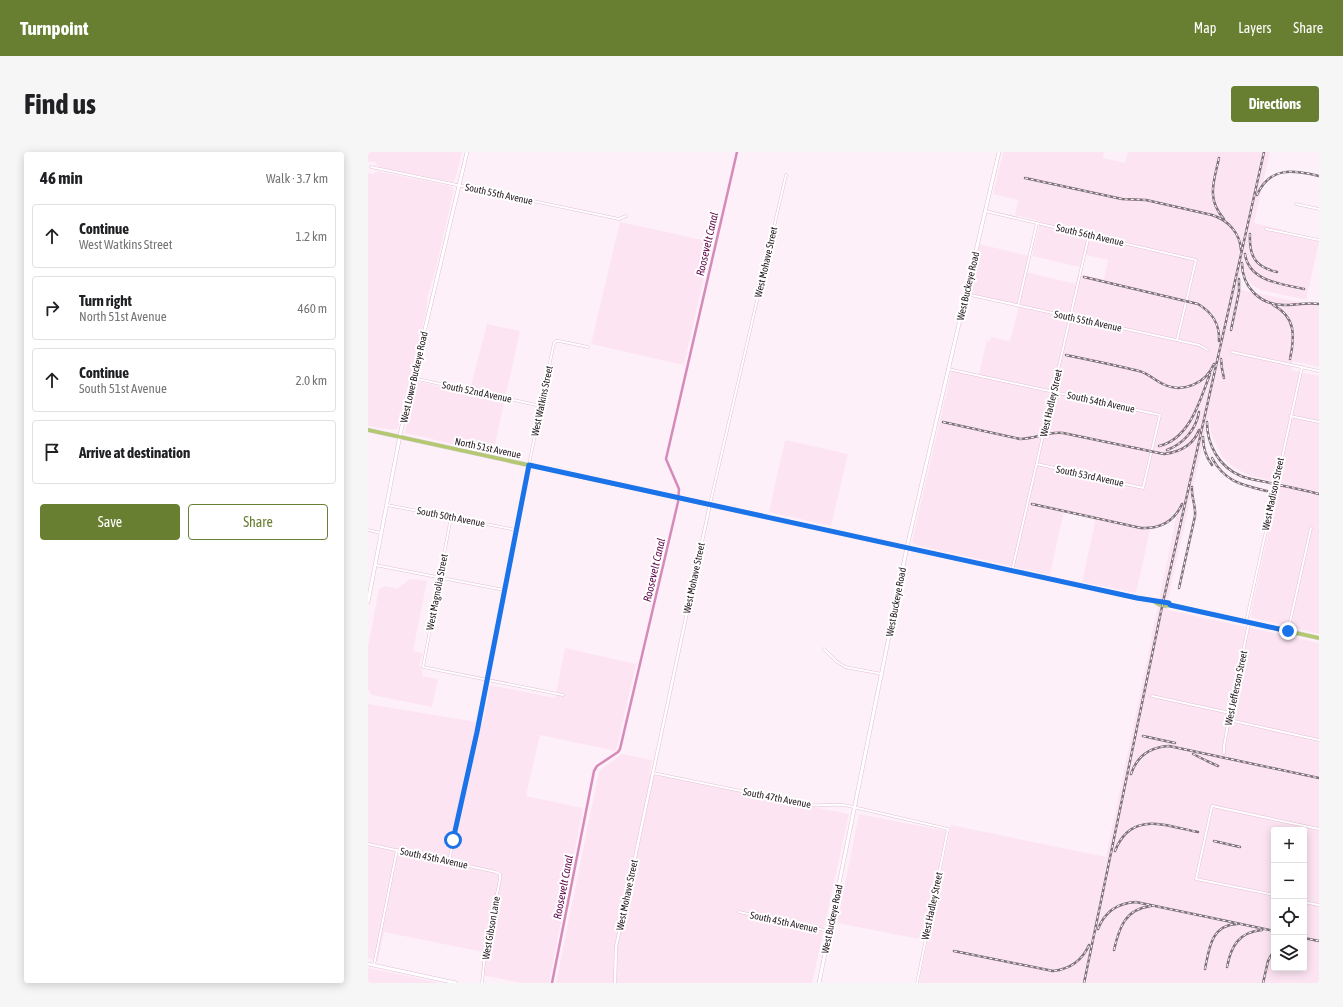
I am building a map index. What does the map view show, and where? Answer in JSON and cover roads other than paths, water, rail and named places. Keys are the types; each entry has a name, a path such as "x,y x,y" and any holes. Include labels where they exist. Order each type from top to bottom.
{"main road":[{"name":"West Lower Buckeye Road","path":"368,602 400,436 467,152"},
{"name":"West Buckeye Road","path":"819,983 907,547 999,152"},
{"name":"North 51st Avenue","path":"368,430 1155,602 1158,601 1169,603 1170,605 1289,631"},
{"path":"1289,631 1319,638"},
{"path":"368,964 456,983"}],"street":[{"name":"South 55th Avenue","path":"371,167 619,220 626,216"},
{"name":"West Mohave Street","path":"615,983 616,947 710,504 786,175"},
{"path":"1296,204 1319,209"},
{"name":"South 56th Avenue","path":"985,211 1196,260 1178,340"},
{"path":"1018,306 1037,223"},
{"path":"1266,229 1319,240"},
{"name":"West Hadley Street","path":"1012,570 1089,235"},
{"name":"South 55th Avenue","path":"966,294 1178,340 1199,345 1208,350"},
{"name":"West Watkins Street","path":"449,861 477,732 486,680 554,343 556,341 588,347"},
{"path":"1232,352 1319,371"},
{"name":"West Madison Street","path":"1248,622 1290,416 1302,367"},
{"name":"South 54th Avenue","path":"948,369 1160,415 1143,488"},
{"name":"South 52nd Avenue","path":"413,378 541,406"},
{"path":"1290,416 1319,422"},
{"name":"South 53rd Avenue","path":"1037,464 1143,488"},
{"name":"South 50th Avenue","path":"387,505 516,530"},
{"name":"West Magnolia Street","path":"451,517 423,667 486,680"},
{"path":"1289,631 1311,528"},
{"path":"368,530 381,533"},
{"path":"375,565 504,590"},
{"name":"West Jefferson Street","path":"1224,753 1230,713 1248,622"},
{"path":"824,649 836,661 845,667 882,674"},
{"path":"486,680 563,695"},
{"path":"1152,696 1230,713"},
{"path":"1229,720 1319,740"},
{"name":"South 47th Avenue","path":"653,773 809,805 819,806 838,804 855,807 948,829"},
{"path":"1271,894 1196,879 1212,806 1319,829"},
{"name":"West Hadley Street","path":"917,983 948,829"},
{"name":"South 45th Avenue","path":"368,844 449,861 500,874"},
{"path":"374,966 397,850"},
{"name":"West Gibson Lane","path":"482,983 485,953 500,874"},
{"path":"1307,903 1319,905"},
{"name":"South 45th Avenue","path":"739,912 829,932"}],"waterway":[{"name":"Roosevelt Canal","path":"552,983 594,771 597,766 618,752 620,749 678,502 679,489 666,459 737,152"}],"railway":[{"path":"1084,983 1163,602 1264,152"},
{"path":"1219,158 1214,182 1213,197 1218,212 1224,219"},
{"path":"1257,195 1262,186 1269,179 1283,172 1300,172 1319,176"},
{"path":"1025,178 1122,199 1146,200 1212,215 1223,220 1232,228 1236,233 1241,250"},
{"path":"1250,234 1251,249 1255,259 1263,267 1277,272"},
{"path":"1245,254 1253,271 1260,276 1277,283 1304,289"},
{"path":"1242,263 1245,280 1249,287 1254,293 1267,302 1284,305 1310,303 1319,304"},
{"path":"1084,277 1198,304 1203,307 1214,320 1218,330 1219,341"},
{"path":"1231,330 1239,292 1239,279"},
{"path":"1273,305 1281,310 1290,321 1293,335 1290,359"},
{"path":"1066,355 1139,371 1163,384 1178,388 1193,385 1200,381 1210,371 1214,364"},
{"path":"1221,359 1224,378"},
{"path":"1159,446 1170,442 1186,427 1198,406 1210,374"},
{"path":"1167,450 1188,436 1195,425 1199,412"},
{"path":"943,422 1020,439 1052,433 1063,433 1164,454 1181,450 1190,444 1199,430"},
{"path":"1207,422 1209,439 1212,447 1226,467 1233,472 1249,479 1319,494"},
{"path":"1203,437 1205,452 1212,465"},
{"path":"1212,458 1217,466 1235,481 1250,487 1267,491"},
{"path":"1179,588 1195,516 1192,487"},
{"path":"1032,504 1141,528 1160,526 1166,523 1171,520 1182,504"},
{"path":"1143,736 1175,743"},
{"path":"1131,774 1137,762 1145,754 1156,748 1169,746 1319,778"},
{"path":"1193,754 1218,766"},
{"path":"1115,851 1122,838 1130,830 1140,825 1162,825 1198,832"},
{"path":"1214,841 1240,847"},
{"path":"1098,929 1104,917 1113,909 1123,904 1136,902 1271,930"},
{"path":"1114,950 1118,934 1129,915 1142,908 1151,906"},
{"path":"1205,969 1210,946 1217,933 1228,925 1237,924"},
{"path":"1227,967 1231,953 1237,941 1247,934 1262,930"},
{"path":"1307,939 1319,941"},
{"path":"954,951 1053,971 1065,968 1075,963 1083,956 1089,945"},
{"path":"1263,983 1268,961 1271,956"}]}
